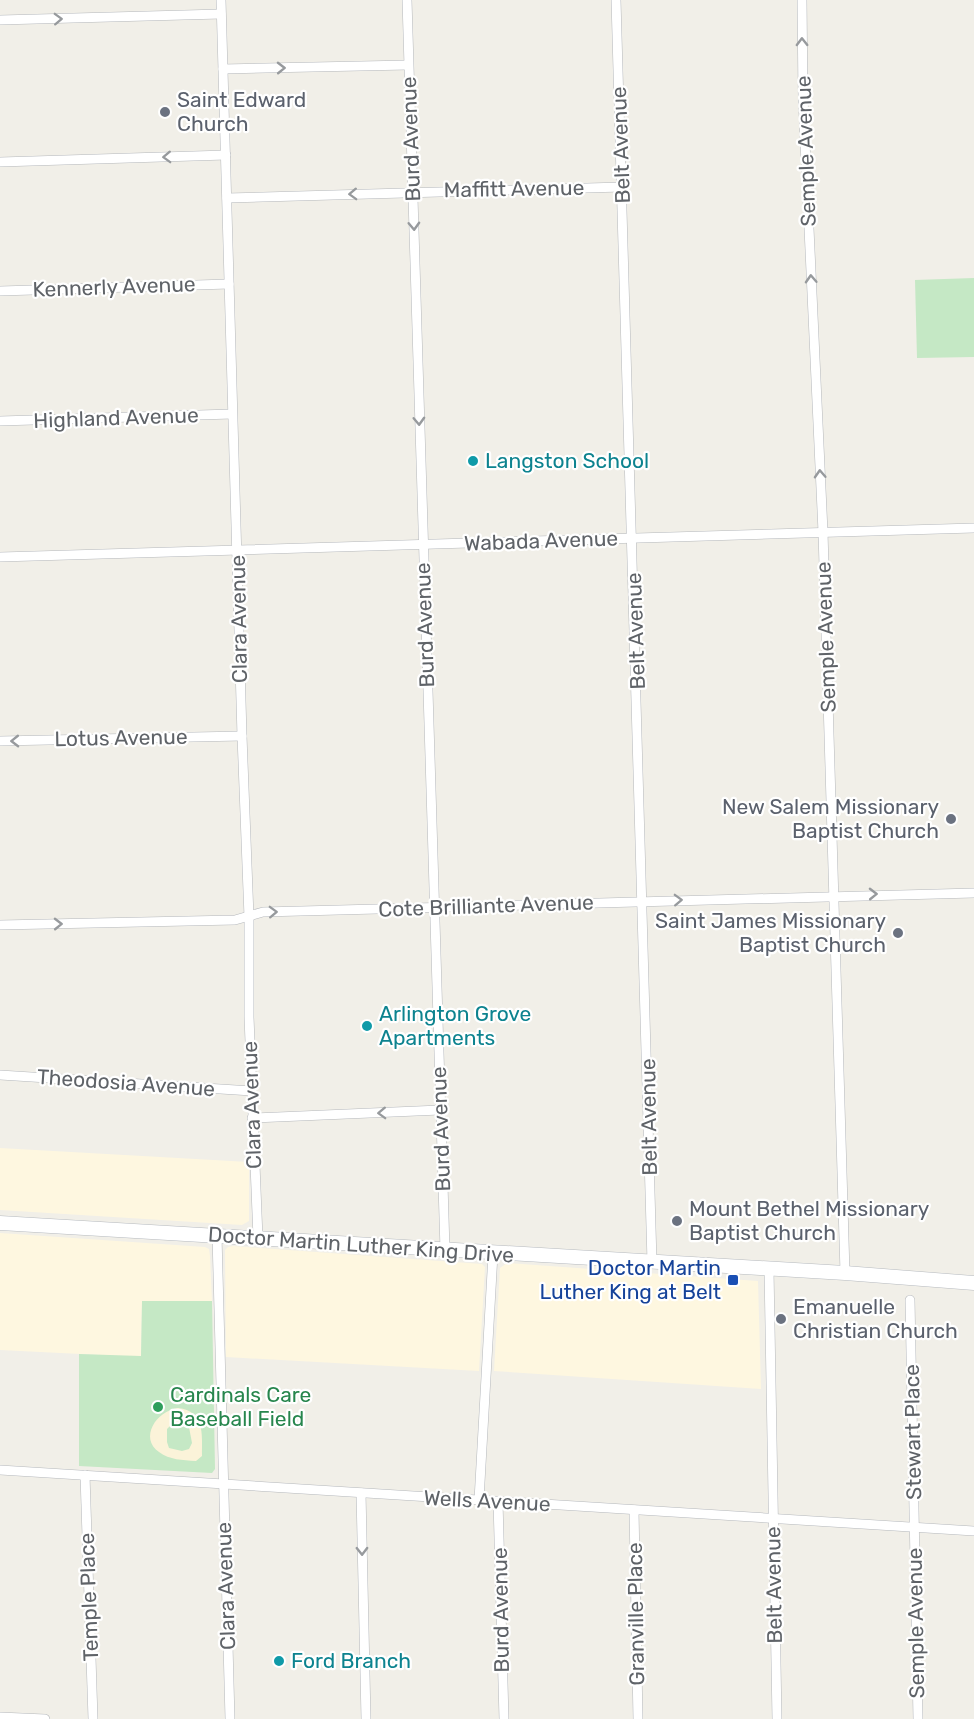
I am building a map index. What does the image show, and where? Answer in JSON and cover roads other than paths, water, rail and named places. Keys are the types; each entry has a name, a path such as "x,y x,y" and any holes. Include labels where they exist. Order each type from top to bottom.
{"main road":[{"name":"Doctor Martin Luther King Drive","path":"0,1223 493,1254 845,1273 974,1283"}],"street":[{"name":"Clara Avenue","path":"221,0 249,917 252,1118 258,1238"},
{"name":"Burd Avenue","path":"407,0 445,1250"},
{"name":"Belt Avenue","path":"616,0 652,1262"},
{"name":"Semple Avenue","path":"802,0 803,98 823,532 845,1273"},
{"path":"0,20 221,15"},
{"path":"223,69 408,65"},
{"path":"0,162 225,155"},
{"name":"Maffitt Avenue","path":"227,198 622,187"},
{"name":"Kennerly Avenue","path":"0,291 229,284"},
{"name":"Highland Avenue","path":"0,421 232,414"},
{"name":"Wabada Avenue","path":"0,557 974,528"},
{"name":"Lotus Avenue","path":"0,741 242,736"},
{"name":"Cote Brilliante Avenue","path":"0,925 235,920 263,912 974,892"},
{"name":"Theodosia Avenue","path":"0,1075 252,1091"},
{"path":"252,1118 440,1110"},
{"name":"Clara Avenue","path":"217,1236 230,1719"},
{"path":"479,1500 493,1254"},
{"name":"Belt Avenue","path":"769,1270 777,1719"},
{"name":"Stewart Place","path":"910,1300 915,1528"},
{"name":"Wells Avenue","path":"0,1470 974,1531"},
{"name":"Temple Place","path":"85,1475 93,1719"},
{"path":"361,1493 366,1719"},
{"name":"Burd Avenue","path":"498,1501 504,1719"},
{"name":"Granville Place","path":"634,1510 638,1719"},
{"name":"Semple Avenue","path":"915,1528 918,1719"},
{"path":"0,1716 45,1719"}],"place":[{"name":"Saint Edward Church","path":"165,112"},
{"name":"Langston School","path":"473,461"},
{"name":"New Salem Missionary Baptist Church","path":"951,819"},
{"name":"Saint James Missionary Baptist Church","path":"898,933"},
{"name":"Arlington Grove Apartments","path":"367,1026"},
{"name":"Mount Bethel Missionary Baptist Church","path":"677,1221"},
{"name":"Doctor Martin Luther King at Belt","path":"733,1280"},
{"name":"Emanuelle Christian Church","path":"781,1319"},
{"name":"Cardinals Care Baseball Field","path":"158,1407"},
{"name":"Ford Branch","path":"279,1661"}]}
